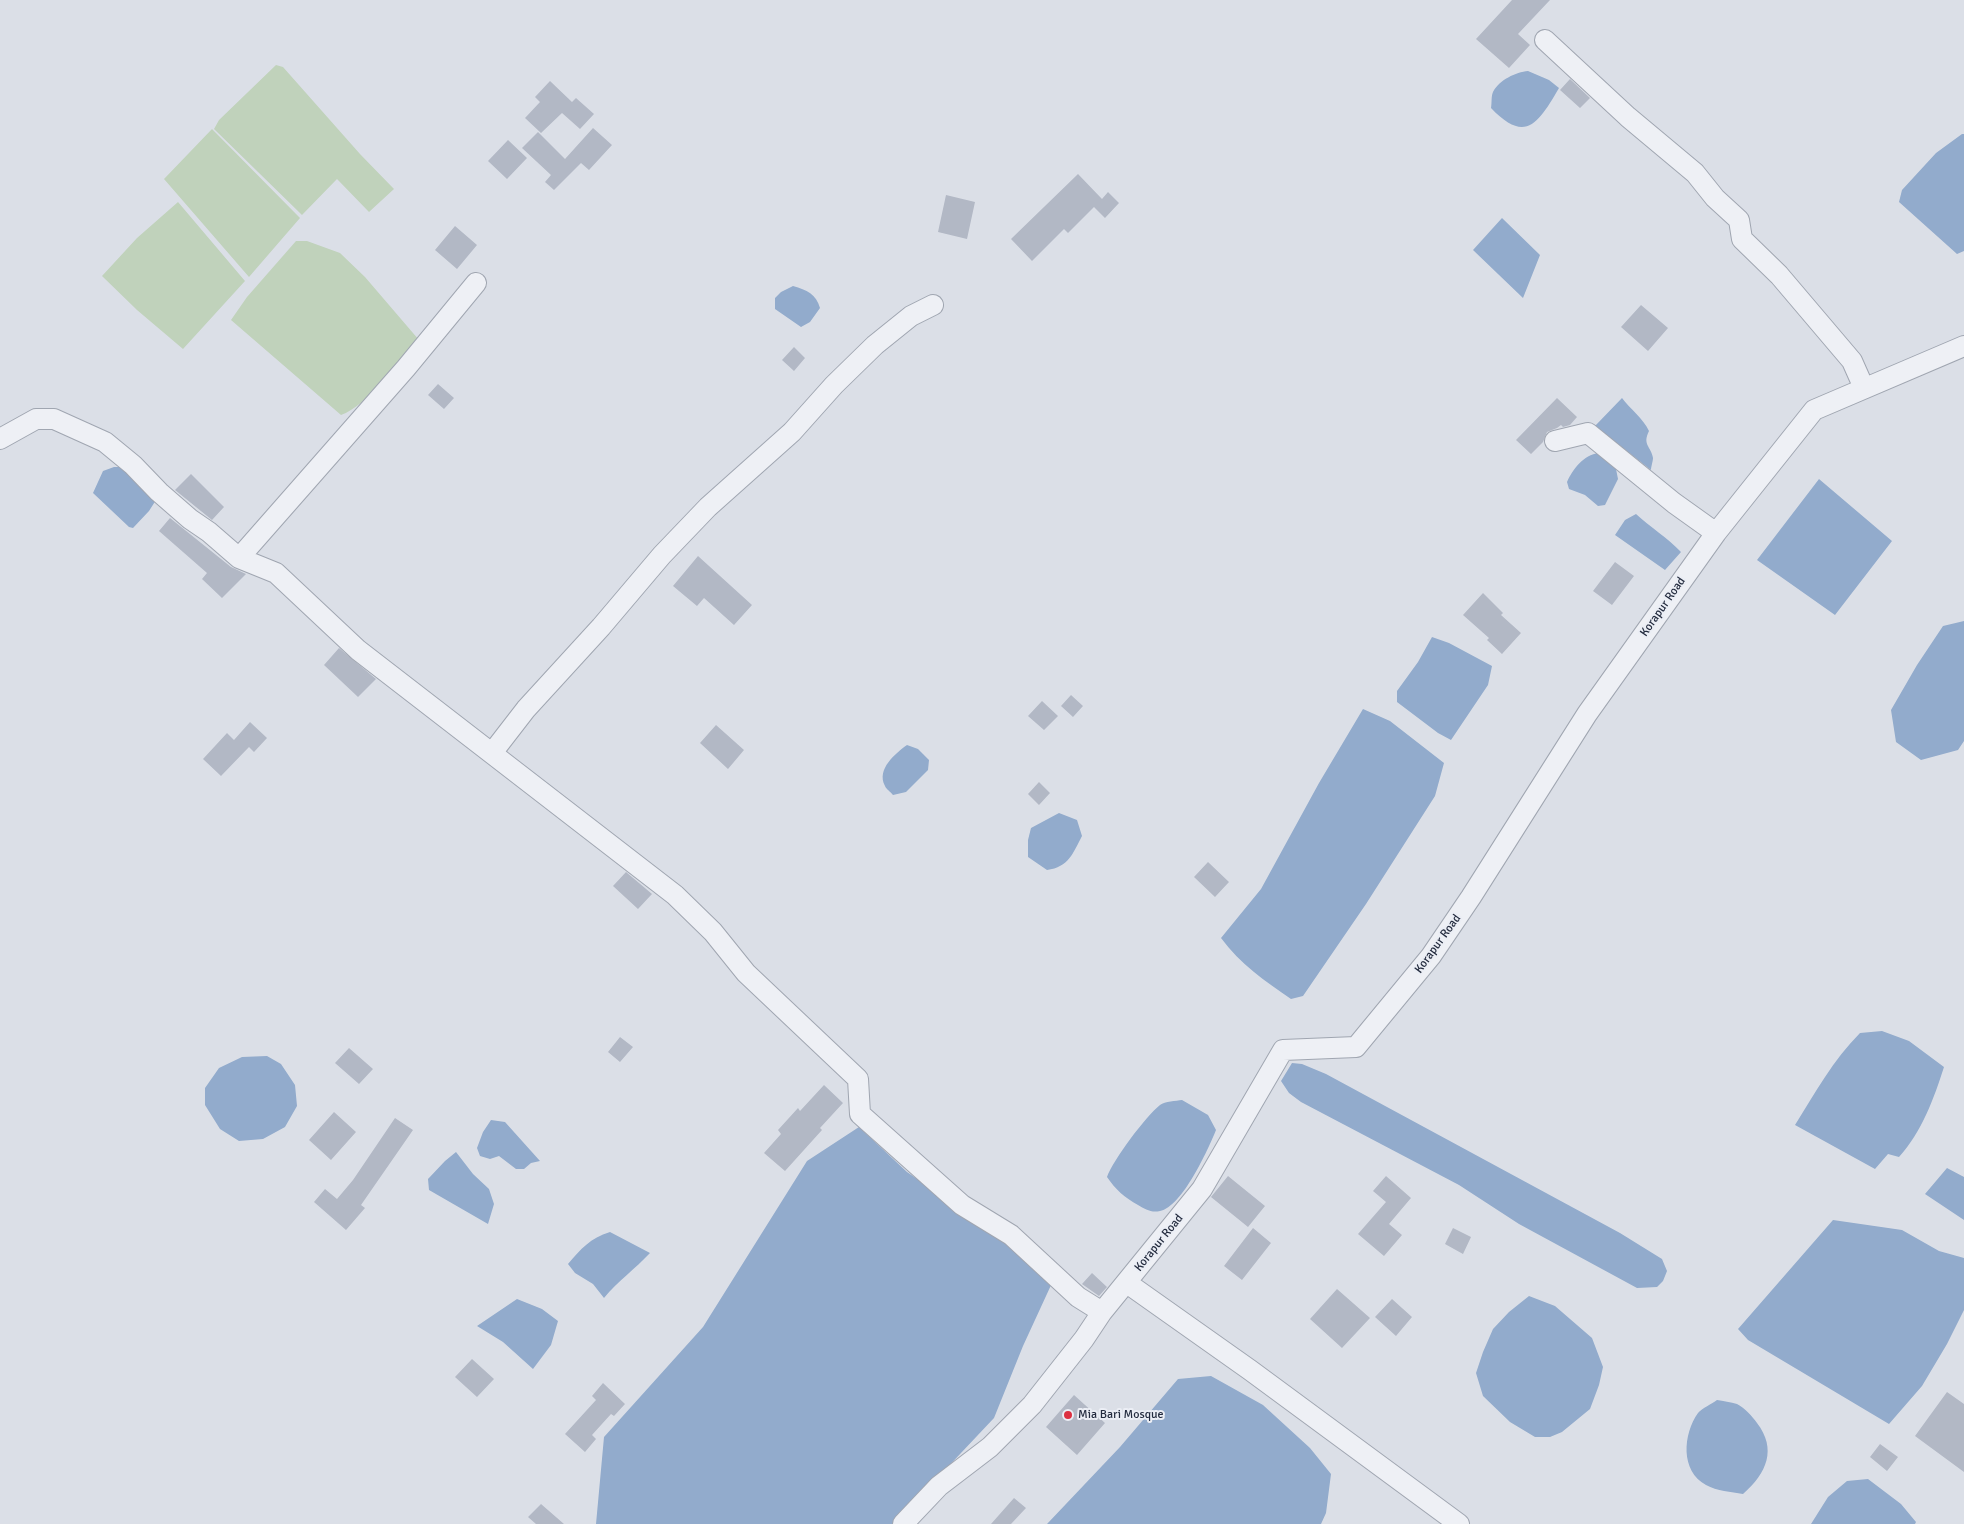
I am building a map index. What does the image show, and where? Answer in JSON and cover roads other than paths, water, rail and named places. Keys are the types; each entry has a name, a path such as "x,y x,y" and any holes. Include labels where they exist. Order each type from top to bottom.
{"street":[{"path":"1545,40 1628,117 1695,173 1714,198 1739,220 1742,239 1779,275 1852,361 1864,388"},
{"path":"239,558 406,368 476,283"},
{"path":"492,753 526,709 601,627 662,555 708,507 792,432 834,385 875,345 911,316 933,305"},
{"name":"Korapur Road","path":"902,1524 939,1486 990,1447 1032,1405 1084,1339 1102,1312 1202,1189 1283,1050 1356,1047 1431,956 1471,897 1587,714 1716,533 1814,410 1964,346"},
{"path":"0,439 36,419 54,419 88,433 105,442 133,465 159,492 190,519 210,532 239,558 276,573 358,650 675,895 713,932 746,973 858,1079 860,1114 962,1205 1011,1235 1078,1297 1102,1312"},
{"path":"1555,441 1588,433 1674,503 1716,533"},
{"path":"1127,1283 1250,1370 1460,1524"}],"water":[{"path":"1528,71 1549,80 1559,88 1538,119 1531,125 1523,127 1503,119 1491,108 1493,92 1499,84 1513,75"},
{"path":"1964,134 1964,251 1957,254 1899,202 1902,190 1936,153"},
{"path":"1502,218 1540,255 1523,298 1473,250"},
{"path":"793,286 810,293 816,299 820,308 810,322 801,327 775,309 775,298 781,292"},
{"path":"1622,398 1649,431 1646,439 1653,458 1651,470 1595,426"},
{"path":"1599,453 1615,464 1618,479 1605,505 1598,506 1585,495 1569,489 1567,482 1579,463 1593,454"},
{"path":"114,467 122,467 156,500 149,511 133,528 129,527 93,493 103,471"},
{"path":"1819,479 1892,541 1835,615 1757,560"},
{"path":"1636,514 1681,552 1665,570 1615,535 1625,520"},
{"path":"1964,621 1964,741 1958,750 1921,760 1896,742 1891,710 1917,665 1943,626"},
{"path":"1432,637 1449,643 1492,666 1488,685 1451,740 1438,733 1397,702 1397,691 1418,662"},
{"path":"1363,709 1390,721 1444,763 1435,796 1366,904 1303,996 1291,999 1262,979 1221,938 1261,889 1319,783"},
{"path":"907,745 918,749 929,760 928,770 906,792 893,795 885,786 883,774 888,762"},
{"path":"1059,813 1077,820 1082,836 1073,853 1065,862 1060,866 1047,870 1028,857 1028,840 1031,828"},
{"path":"1882,1031 1909,1041 1944,1067 1931,1103 1914,1137 1899,1157 1888,1154 1875,1169 1795,1125 1825,1077 1850,1043 1860,1033"},
{"path":"267,1056 281,1064 295,1085 297,1106 285,1127 263,1139 239,1141 220,1129 205,1105 205,1088 219,1068 242,1057"},
{"path":"1292,1063 1302,1064 1326,1074 1620,1233 1662,1259 1667,1271 1663,1281 1657,1287 1637,1288 1519,1224 1459,1185 1301,1102 1289,1093 1281,1081"},
{"path":"1182,1100 1208,1115 1216,1130 1193,1176 1177,1199 1160,1211 1151,1211 1125,1196 1107,1177 1123,1150 1154,1111 1165,1103"},
{"path":"491,1120 505,1122 540,1161 531,1163 524,1169 516,1169 499,1156 490,1159 480,1156 477,1148 483,1132"},
{"path":"859,1127 907,1172 1008,1242 1052,1283 1023,1346 994,1418 894,1524 596,1524 604,1437 703,1327 807,1161"},
{"path":"456,1152 473,1174 489,1189 494,1204 488,1224 429,1190 428,1179"},
{"path":"1947,1168 1964,1177 1964,1220 1925,1194"},
{"path":"1833,1220 1902,1230 1939,1251 1964,1258 1964,1310 1947,1344 1922,1386 1889,1424 1748,1340 1738,1329"},
{"path":"610,1232 650,1253 604,1298 593,1284 575,1273 568,1264 591,1241"},
{"path":"1529,1296 1555,1306 1592,1338 1603,1367 1599,1385 1590,1409 1562,1432 1550,1437 1535,1437 1510,1422 1483,1396 1476,1373 1493,1329 1509,1312"},
{"path":"517,1299 542,1309 558,1321 551,1345 533,1369 503,1342 477,1326"},
{"path":"1211,1376 1263,1405 1310,1448 1331,1474 1326,1513 1321,1524 1047,1524 1120,1447 1178,1379"},
{"path":"1717,1400 1737,1404 1746,1410 1757,1423 1767,1442 1768,1451 1763,1469 1758,1478 1743,1494 1719,1490 1706,1485 1698,1479 1688,1462 1687,1441 1693,1422 1700,1411"},
{"path":"1868,1479 1901,1504 1916,1522 1915,1524 1811,1524 1828,1497 1847,1481"}],"place":[{"name":"Mia Bari Mosque","path":"1068,1415"}]}
